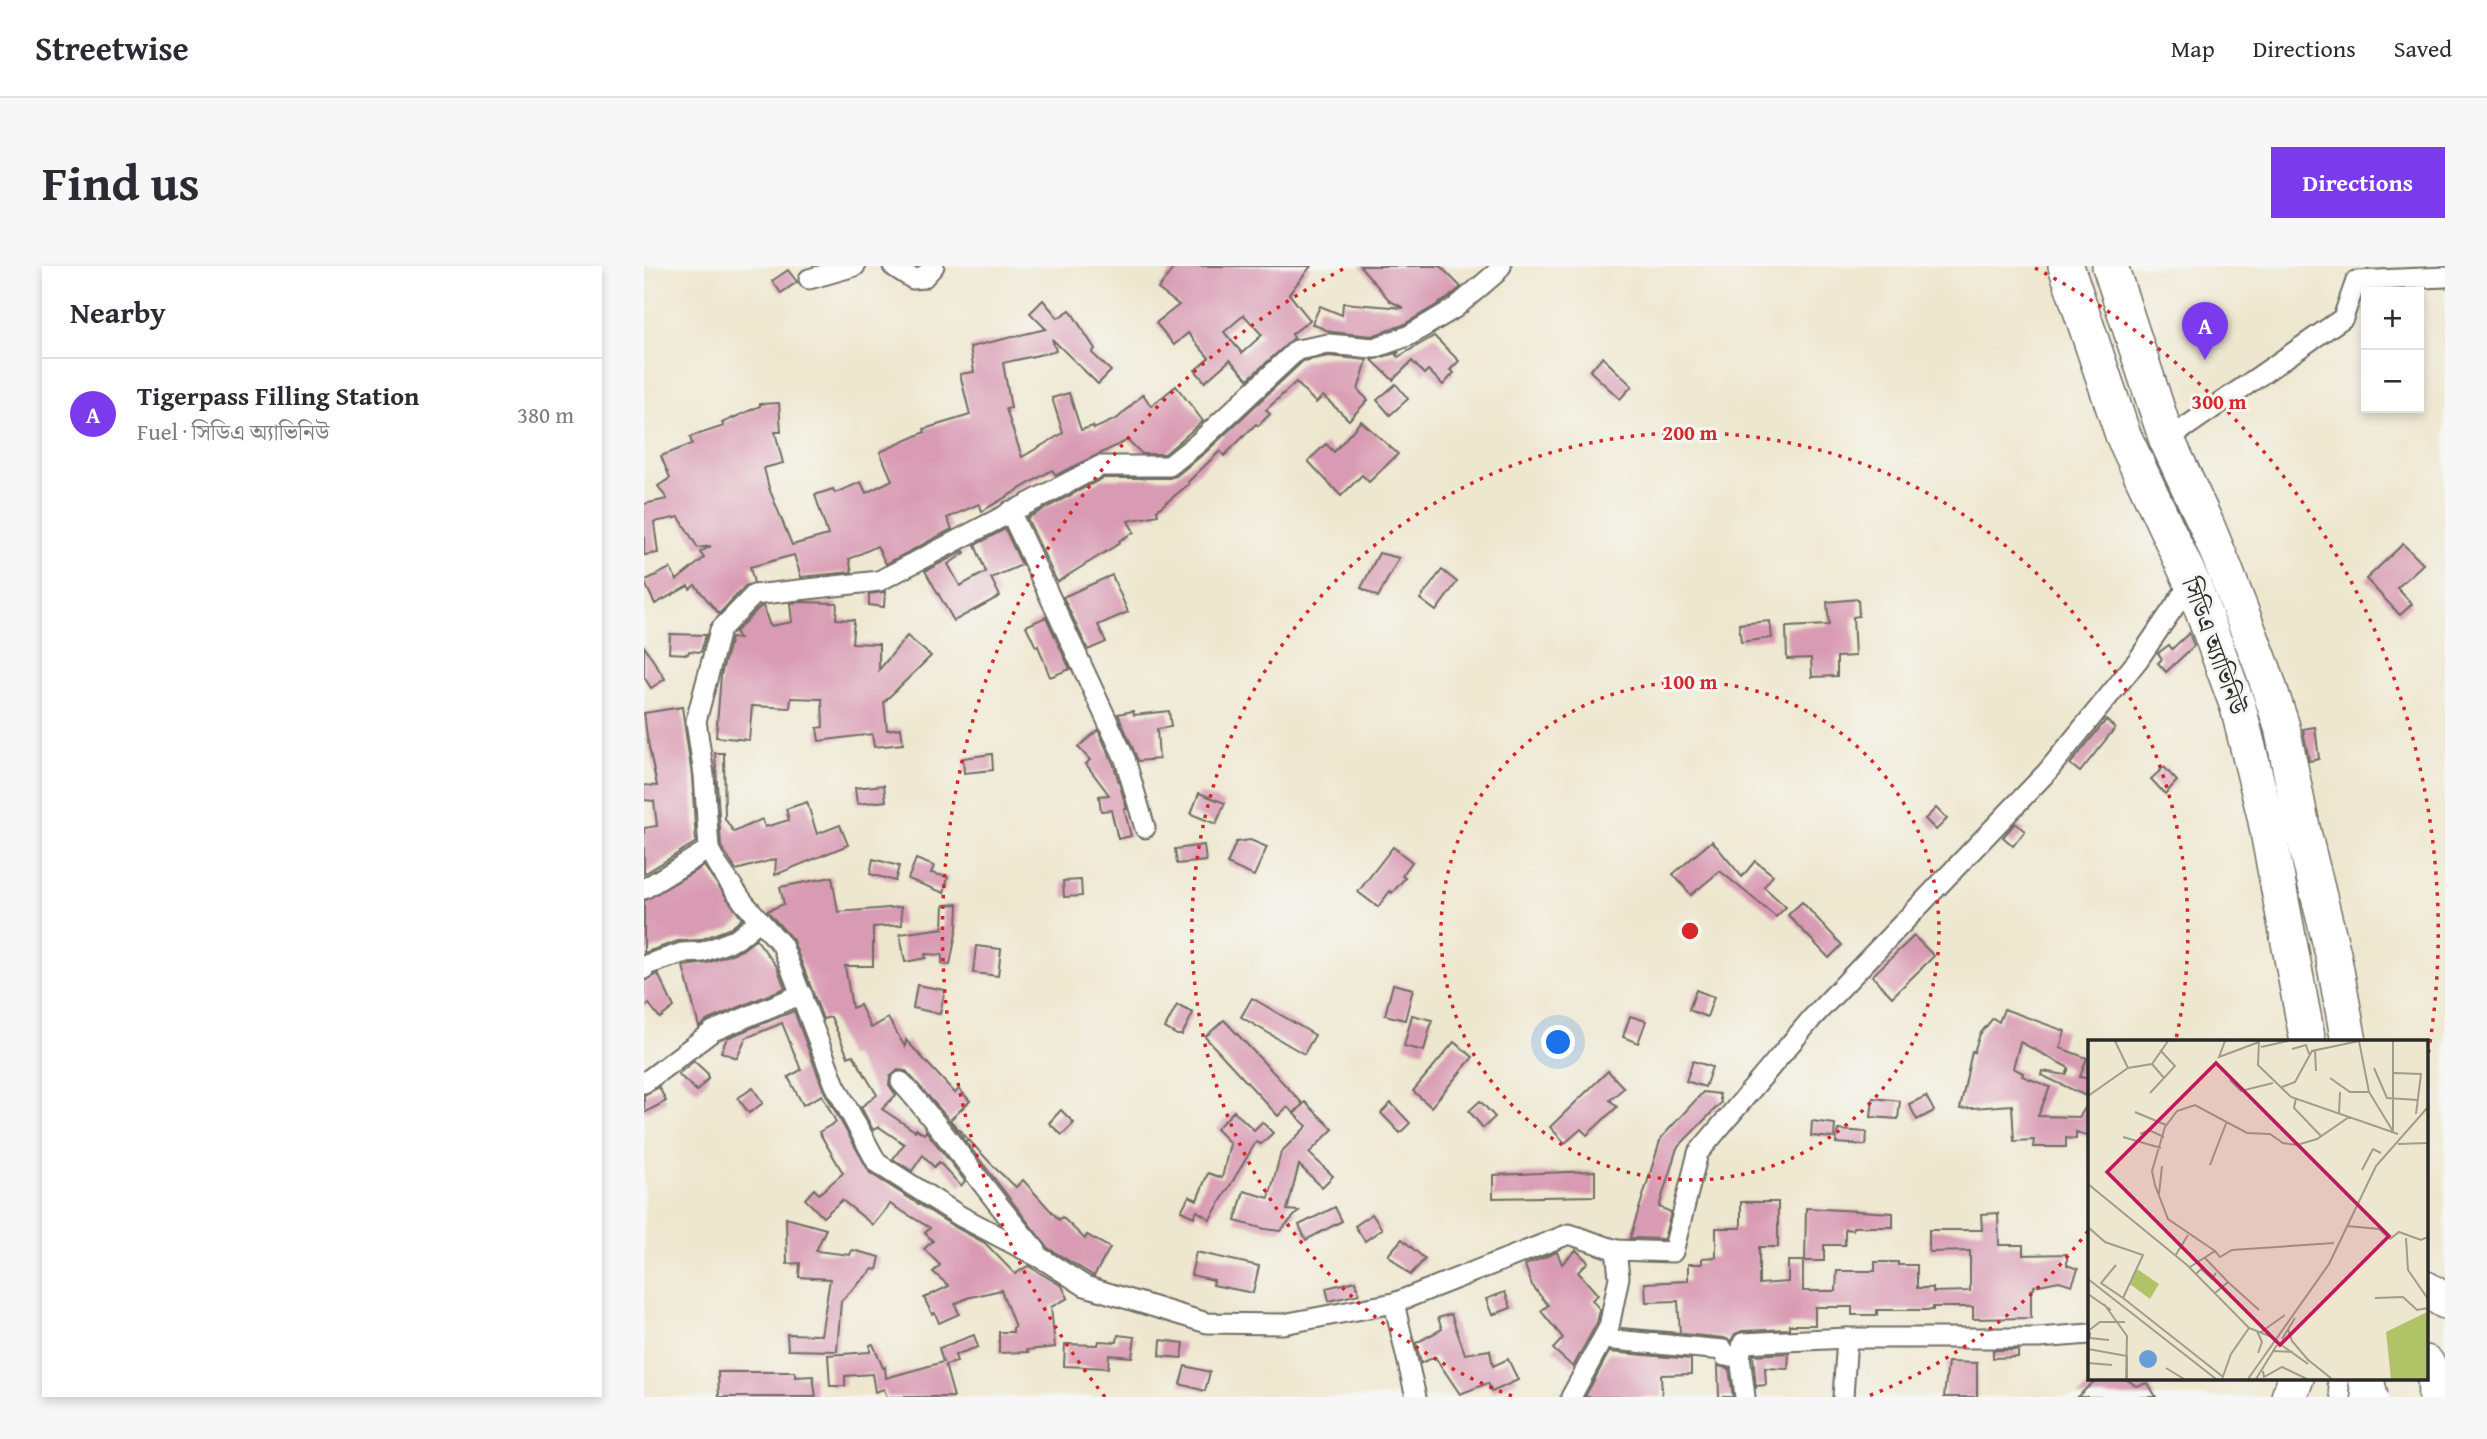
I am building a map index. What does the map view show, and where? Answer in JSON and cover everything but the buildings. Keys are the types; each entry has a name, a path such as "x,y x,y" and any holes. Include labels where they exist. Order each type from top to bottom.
{"highway":[{"name":"সিডিএ অ্যাভিনিউ","path":"2066,266 2123,435 2194,587 2227,674 2248,742 2265,817 2308,1040"},
{"path":"2084,266 2148,464 2224,630 2259,719 2287,832 2320,1040"},
{"path":"2104,266 2159,439 2260,677 2291,797 2340,1040"},
{"name":"সিডিএ অ্যাভিনিউ","path":"2110,266 2167,440 2225,570 2263,668 2282,727 2333,954 2349,1040"},
{"path":"2428,1290 2445,1301"},
{"path":"2428,1366 2435,1377 2435,1397"},
{"path":"2288,1397 2294,1380"}],"street":[{"path":"809,279 855,266"},
{"path":"893,266 914,279 923,278 933,266"},
{"path":"1501,266 1455,308 1408,336 1374,348 1328,344 1297,350 1198,443 1169,466 1100,466 879,581 754,595 720,630 696,721 704,775 709,849 737,893 782,945 835,1085 877,1163 960,1216 1046,1261 1085,1286 1207,1323 1283,1324 1394,1303 1569,1234 1616,1250 1672,1252 1698,1153 1813,1017 2047,772 2138,660 2183,594 2194,587"},
{"path":"2167,440 2343,318 2356,281 2445,277"},
{"path":"1010,511 1125,759 1145,828"},
{"path":"644,889 709,849"},
{"path":"644,968 682,953 703,952 737,939 760,920"},
{"path":"644,1083 713,1031 802,994"},
{"path":"901,1082 1010,1221 1046,1261"},
{"path":"1571,1397 1609,1327 1619,1277 1616,1250"},
{"path":"1394,1303 1416,1397"},
{"path":"1745,1397 1740,1356 1743,1343 1847,1338 2038,1338 2088,1334"},
{"path":"1843,1397 1847,1338"},
{"path":"1602,1339 1723,1350 1725,1356 1740,1356"}],"place":[{"name":"Tigerpass Filling Station","path":"2205,360"}]}
